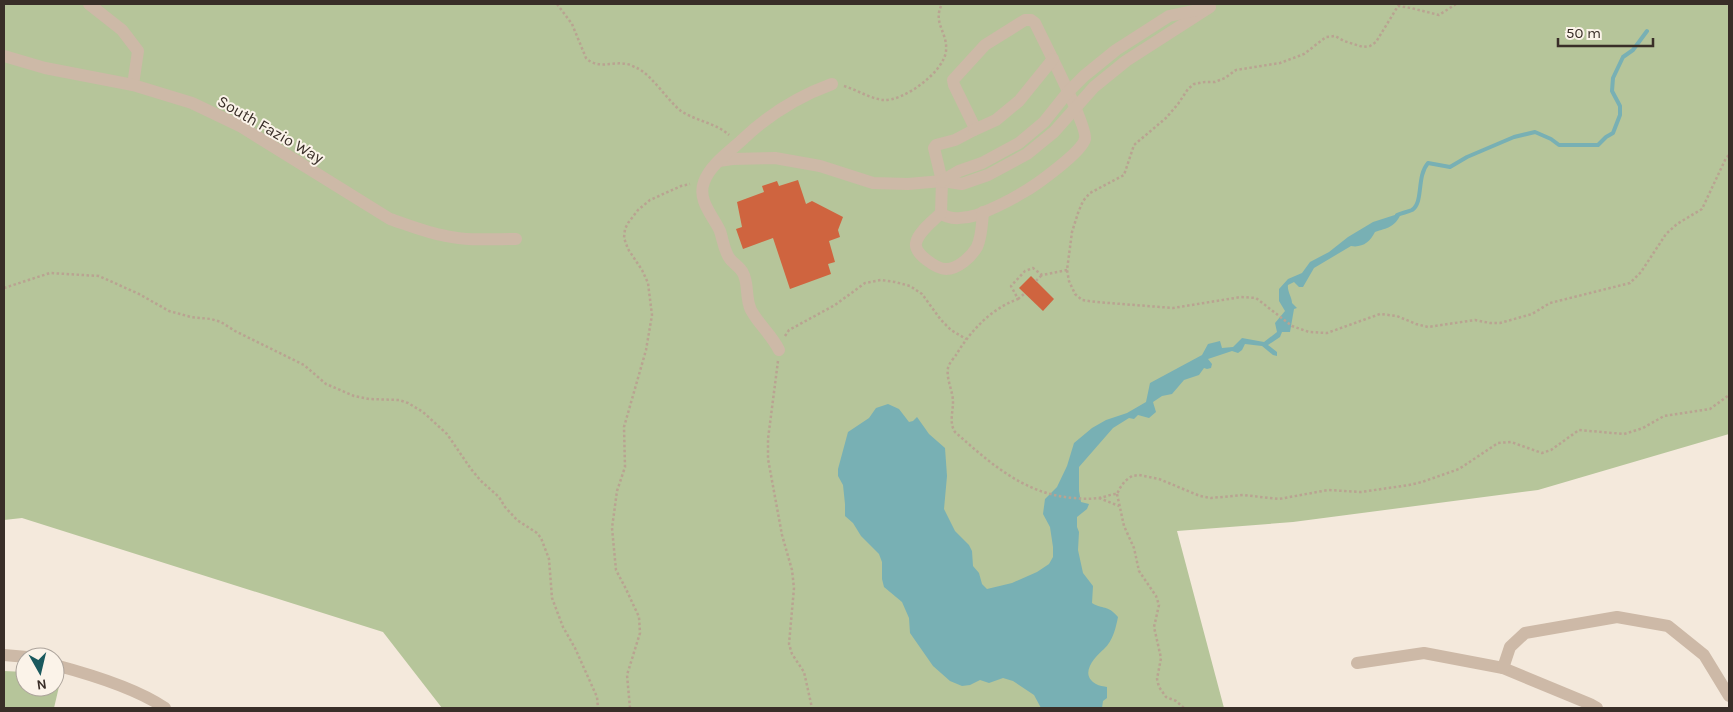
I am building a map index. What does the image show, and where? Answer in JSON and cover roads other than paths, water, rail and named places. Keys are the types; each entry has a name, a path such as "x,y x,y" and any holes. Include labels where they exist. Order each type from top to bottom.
{"street":[{"path":"90,4 122,30 138,51 133,85"},
{"path":"942,181 959,170 982,163 1018,143 1044,122 1068,92 1084,76 1116,50 1169,16 1214,5"},
{"path":"719,162 751,158 789,160 820,166 873,183 908,184 942,181 962,184 988,175 1027,154 1054,132 1094,87 1126,61 1214,5"},
{"path":"941,213 945,217 958,218 976,215 1023,193 1070,158 1082,146 1086,137 1075,108 1035,23 1031,20 1025,20 985,45 953,80 974,126 974,130"},
{"name":"South Fazio Way","path":"4,56 45,68 133,85 192,103 240,126 390,219 417,229 446,236 476,240 516,239"},
{"path":"982,212 981,233 977,246 969,257 958,265 948,269 940,268 916,251 915,246 918,237 941,213 942,181 934,148 936,145 955,140 996,120 1019,101 1052,59"},
{"path":"779,350 748,304 743,274 729,259 717,224 709,214 705,204 703,186 712,168 751,132 806,95 832,84"},
{"path":"1503,668 1510,647 1525,633 1617,617 1668,626 1704,655 1729,696"},
{"path":"1357,663 1424,654 1503,668 1597,708"},
{"path":"65,668 94,676 165,708"}],"water":[{"path":"1401,213 1394,224 1375,232 1371,239 1365,243 1359,246 1351,246 1314,268 1303,287 1299,287 1294,282 1288,285 1292,303 1297,308 1294,309 1290,332 1282,332 1280,337 1268,345 1277,352 1277,356 1262,346 1245,344 1238,353 1232,351 1208,359 1212,364 1211,368 1204,368 1199,375 1184,380 1172,394 1162,396 1153,402 1156,412 1149,418 1138,415 1134,419 1129,418 1113,428 1079,467 1081,502 1089,504 1087,509 1077,517 1079,532 1078,550 1083,573 1093,586 1092,603 1111,610 1118,617 1110,642 1090,665 1089,670 1091,680 1097,685 1107,687 1107,698 1103,701 1102,708 1041,708 1034,695 1013,681 1003,678 989,683 980,680 970,685 962,686 950,681 933,666 910,633 909,618 902,602 884,587 882,562 879,554 845,516 843,485 838,476 838,469 848,432 869,418 876,408 888,404 899,409 909,422 917,417 929,434 945,448 947,476 944,509 955,531 969,545 972,551 973,566 979,573 982,584 987,589 1012,583 1037,572 1049,564 1053,557 1050,527 1043,514 1045,499 1057,487 1067,466 1074,443 1092,428 1106,420 1127,413 1146,402 1150,383 1202,355 1208,344 1220,341 1222,348 1233,347 1242,338 1264,342 1277,332 1275,323 1285,311 1279,301 1279,289 1288,279 1302,273 1310,262 1329,252 1348,237 1373,222"}],"waterway":[{"path":"1397,215 1412,210 1416,206 1422,175 1428,163 1450,167 1467,157 1514,137 1535,132 1559,145 1598,145 1613,133 1620,115 1620,106 1612,91 1613,78 1623,57 1633,50 1647,31"}]}
